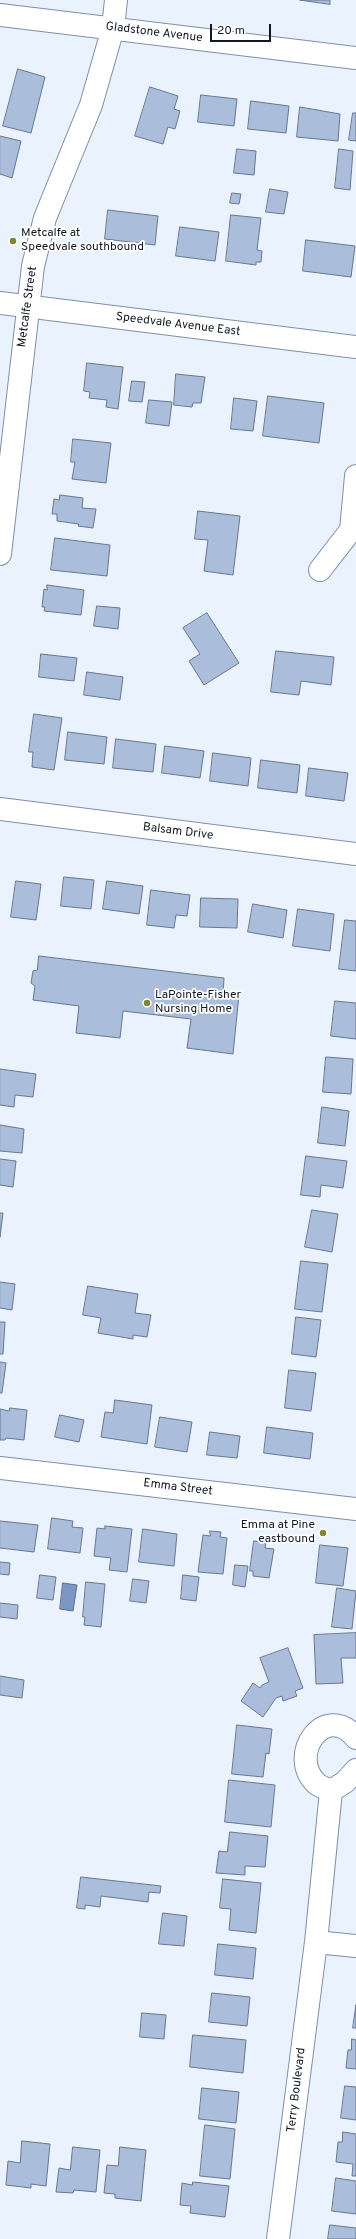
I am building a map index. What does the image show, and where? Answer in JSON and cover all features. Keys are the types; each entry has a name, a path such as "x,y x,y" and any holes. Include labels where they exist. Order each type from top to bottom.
{"street":[{"name":"Metcalfe Street","path":"0,554 26,306 33,266 45,218 91,105 113,28 116,0"},
{"name":"Gladstone Avenue","path":"0,15 356,58"},
{"name":"Speedvale Avenue East","path":"0,303 356,347"},
{"path":"320,570 351,530 356,476"},
{"name":"Balsam Drive","path":"0,809 356,854"},
{"name":"Emma Street","path":"0,1468 356,1509"},
{"path":"356,1738 350,1730 336,1725 323,1727 313,1735 308,1744 305,1759 309,1772 318,1784 331,1791 345,1782 356,1770"},
{"name":"Terry Boulevard","path":"278,2239 316,1942 331,1791"},
{"path":"316,1942 356,1946"}],"water":[{"path":"63,1583 77,1585 73,1611 60,1609"}],"building":[{"path":"300,0 330,0 330,4"},
{"path":"18,69 45,77 31,133 3,126"},
{"path":"150,87 178,96 174,109 180,111 175,129 168,127 163,144 135,136"},
{"path":"201,95 237,99 234,126 198,122"},
{"path":"251,101 289,106 286,133 248,129"},
{"path":"300,107 340,114 338,141 297,137"},
{"path":"353,113 356,113 356,141 349,140"},
{"path":"0,136 21,141 12,178 0,174"},
{"path":"237,149 256,151 254,175 234,173"},
{"path":"339,149 353,151 350,190 335,188"},
{"path":"270,189 288,192 284,214 266,212"},
{"path":"232,193 241,194 239,204 230,203"},
{"path":"108,210 158,216 155,245 105,239"},
{"path":"231,215 261,218 257,250 262,251 261,262 256,262 256,265 226,261"},
{"path":"180,227 219,232 215,261 176,256"},
{"path":"306,240 355,246 351,277 303,271"},
{"path":"87,363 123,367 118,409 106,407 107,400 89,398 90,392 84,391"},
{"path":"176,374 205,377 201,403 193,403 192,407 174,405"},
{"path":"132,381 145,382 142,402 129,401"},
{"path":"268,396 324,403 319,443 263,436"},
{"path":"234,398 257,401 253,431 231,429"},
{"path":"149,400 172,402 169,426 146,423"},
{"path":"73,439 111,443 106,483 72,479 75,462 71,462"},
{"path":"60,495 83,498 82,508 96,509 93,528 78,526 79,524 57,521 57,514 52,514 54,499 59,500"},
{"path":"198,511 240,516 233,575 204,571 208,540 195,539"},
{"path":"55,538 110,545 107,576 51,570"},
{"path":"47,585 84,590 81,615 44,611 45,607 42,607 44,589 47,590"},
{"path":"97,606 120,608 118,629 94,626"},
{"path":"207,613 239,663 204,685 189,661 200,654 183,628"},
{"path":"276,651 334,657 331,685 301,681 299,695 271,692"},
{"path":"41,654 77,658 74,681 39,677"},
{"path":"87,672 123,677 120,700 84,695"},
{"path":"34,714 62,718 54,770 32,767 33,752 29,752"},
{"path":"68,732 107,737 104,764 65,760"},
{"path":"116,739 156,744 153,772 113,768"},
{"path":"165,746 204,751 200,778 162,773"},
{"path":"213,753 251,758 248,786 210,781"},
{"path":"261,760 300,765 297,793 258,788"},
{"path":"309,768 348,773 344,801 306,796"},
{"path":"64,877 94,880 91,909 61,906"},
{"path":"16,881 41,884 36,920 11,917"},
{"path":"107,881 143,886 139,914 103,909"},
{"path":"151,890 190,895 187,916 176,915 174,928 147,925"},
{"path":"201,898 238,899 237,928 200,927"},
{"path":"253,904 287,910 283,938 248,932"},
{"path":"298,909 334,914 330,951 293,946"},
{"path":"345,920 356,921 356,971 339,969"},
{"name":"LaPointe-Fisher Nursing Home","path":"39,956 224,978 223,994 239,995 233,1054 187,1048 191,1019 123,1011 120,1038 76,1033 79,1006 33,1000 35,986 31,983 33,971 37,970"},
{"path":"335,1001 356,1003 356,1039 331,1036"},
{"path":"326,1057 353,1059 351,1094 323,1092"},
{"path":"0,1069 36,1074 33,1097 15,1095 14,1107 0,1105"},
{"path":"322,1107 349,1111 345,1146 318,1143"},
{"path":"0,1125 24,1129 22,1153 0,1151"},
{"path":"306,1156 347,1161 343,1188 321,1185 320,1197 301,1195"},
{"path":"0,1159 16,1161 13,1187 0,1185"},
{"path":"312,1210 338,1214 332,1252 305,1247"},
{"path":"0,1213 3,1213 0,1237"},
{"path":"301,1261 328,1264 322,1312 295,1309"},
{"path":"0,1282 15,1284 12,1310 0,1308"},
{"path":"88,1286 138,1294 135,1313 151,1315 147,1337 133,1335 133,1339 98,1333 101,1318 83,1315"},
{"path":"296,1317 321,1320 316,1357 292,1354"},
{"path":"0,1322 5,1322 3,1354 0,1354"},
{"path":"0,1362 6,1363 2,1393 0,1393"},
{"path":"289,1370 316,1373 311,1411 285,1408"},
{"path":"115,1400 152,1405 147,1444 101,1437 105,1412 113,1413"},
{"path":"10,1408 27,1410 24,1440 6,1438 5,1440 0,1440 0,1409 9,1411"},
{"path":"60,1415 84,1420 79,1442 55,1437"},
{"path":"160,1417 192,1422 187,1452 155,1447"},
{"path":"267,1427 313,1433 310,1459 264,1453"},
{"path":"210,1432 240,1436 237,1458 207,1455"},
{"path":"52,1518 73,1521 72,1527 83,1528 80,1553 48,1549"},
{"path":"0,1521 38,1525 34,1552 0,1548"},
{"path":"105,1526 132,1529 127,1572 109,1570 111,1558 94,1556 97,1528 105,1529"},
{"path":"143,1529 177,1534 174,1566 139,1562"},
{"path":"210,1531 221,1532 220,1537 227,1538 223,1574 198,1572 203,1535 210,1536"},
{"path":"254,1541 266,1542 265,1548 274,1549 269,1578 253,1576 253,1571 250,1571"},
{"path":"320,1545 348,1548 343,1586 316,1583"},
{"path":"0,1562 10,1563 9,1575 0,1574"},
{"path":"235,1565 248,1566 245,1587 233,1585"},
{"path":"40,1575 56,1577 53,1600 37,1598"},
{"path":"183,1575 199,1577 196,1601 181,1599"},
{"path":"133,1579 149,1581 146,1603 130,1601"},
{"path":"86,1582 105,1584 101,1627 84,1625 85,1617 83,1617"},
{"path":"337,1588 356,1591 352,1629 332,1627"},
{"path":"0,1603 18,1605 17,1619 0,1617"},
{"path":"356,1633 356,1658 341,1658 343,1683 316,1684 314,1635"},
{"path":"288,1648 303,1688 295,1691 297,1696 283,1701 282,1696 276,1698 263,1717 241,1701 253,1683 260,1688 262,1685 269,1682 260,1658"},
{"path":"0,1676 24,1680 22,1698 0,1695"},
{"path":"237,1725 272,1729 269,1754 266,1753 263,1777 232,1774"},
{"path":"229,1780 275,1785 271,1827 225,1822"},
{"path":"230,1832 268,1836 265,1867 245,1866 245,1875 216,1873 219,1851 227,1852"},
{"path":"81,1877 161,1886 160,1893 149,1892 148,1902 101,1896 100,1907 85,1905 85,1909 77,1908"},
{"path":"223,1879 261,1883 256,1933 229,1930 231,1909 220,1908"},
{"path":"163,1913 187,1916 184,1946 159,1944"},
{"path":"218,1944 256,1948 253,1979 215,1975"},
{"path":"212,1993 250,1997 247,2026 209,2022"},
{"path":"356,2005 356,2028 353,2028"},
{"path":"142,2013 166,2015 164,2039 140,2037"},
{"path":"193,2035 246,2040 243,2073 190,2067"},
{"path":"352,2039 356,2040 356,2069 346,2068 348,2050 351,2050"},
{"path":"345,2086 356,2087 356,2120 341,2118"},
{"path":"202,2088 239,2092 236,2123 199,2119"},
{"path":"205,2125 235,2129 230,2179 200,2176"},
{"path":"343,2132 356,2134 356,2176 352,2176 353,2164 336,2162 338,2142 342,2142"},
{"path":"22,2141 50,2144 46,2186 31,2184 31,2188 6,2185 8,2161 20,2163"},
{"path":"73,2147 100,2150 96,2192 74,2190 73,2193 56,2192 59,2168 70,2170"},
{"path":"120,2147 146,2150 141,2201 115,2198 115,2194 104,2193 107,2165 118,2166"},
{"path":"336,2178 356,2181 356,2214 332,2211"},
{"path":"193,2182 229,2186 225,2217 190,2213 191,2206 180,2205 182,2183 192,2185"},
{"path":"330,2225 356,2228 356,2239 328,2239"}],"place":[{"name":"Metcalfe at Speedvale southbound","path":"13,241"},
{"name":"LaPointe-Fisher Nursing Home","path":"147,1003"},
{"name":"Emma at Pine eastbound","path":"323,1533"}]}
